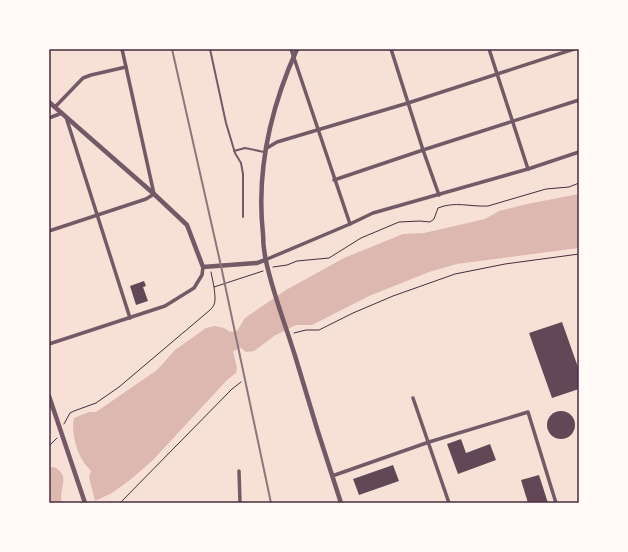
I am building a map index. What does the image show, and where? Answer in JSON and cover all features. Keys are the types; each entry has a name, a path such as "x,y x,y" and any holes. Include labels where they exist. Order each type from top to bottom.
{"street":[{"path":"122,49 154,194"},
{"path":"291,49 350,224"},
{"path":"297,49 271,120 261,191 261,222 265,260 275,296 341,503"},
{"path":"390,49 439,195"},
{"path":"489,49 528,169"},
{"path":"266,150 277,142 408,103 574,49"},
{"path":"55,107 84,78 126,67"},
{"path":"334,180 579,100"},
{"path":"49,102 187,225 203,267 202,275 194,288 165,306 49,344"},
{"path":"49,118 64,115"},
{"path":"64,115 130,318"},
{"path":"203,267 257,263 378,211 528,169 579,152"},
{"path":"49,231 146,199 154,194"},
{"path":"49,396 85,503"},
{"path":"413,398 449,503"},
{"path":"332,476 429,442 528,412 556,503"},
{"path":"239,471 240,503"}],"lane":[{"path":"210,49 226,123 234,151 240,163 243,174 243,217"},
{"path":"234,151 245,148 266,150"}],"path":[{"path":"214,287 268,269 287,265 297,260 328,258 361,238 398,222 430,222 434,219 438,208 452,204 488,206 546,189 569,187 579,183"},
{"path":"288,335 299,331 320,330 371,305 455,274 505,264 579,254"},
{"path":"49,446 56,440 70,413 74,410 96,403 119,387 214,306 214,287 210,266"},
{"path":"120,503 241,382"}],"shaded area":[{"path":"579,194 579,248 457,264 429,272 369,296 312,325 296,325 274,336 254,351 246,352 241,348 233,351 237,368 236,373 227,380 153,460 112,493 95,501 89,477 91,471 78,452 73,428 74,418 89,412 96,412 157,370 175,350 206,328 215,326 224,328 230,332 237,331 245,318 286,290 344,258 403,234 424,233 485,219 499,211"},
{"path":"54,467 62,474 63,478 62,503 49,503 49,468"}],"building":[{"path":"144,281 146,286 143,287 148,301 136,305 130,286"},
{"path":"562,322 579,370 579,389 552,398 529,333"},
{"path":"561,411 571,415 575,425 571,435 561,439 551,435 547,425 551,415"},
{"path":"461,439 466,453 490,444 496,460 458,474 447,444"},
{"path":"393,465 399,481 359,495 353,479"},
{"path":"539,475 548,503 528,503 521,480"}],"railway":[{"path":"172,49 221,266 271,503"}]}
